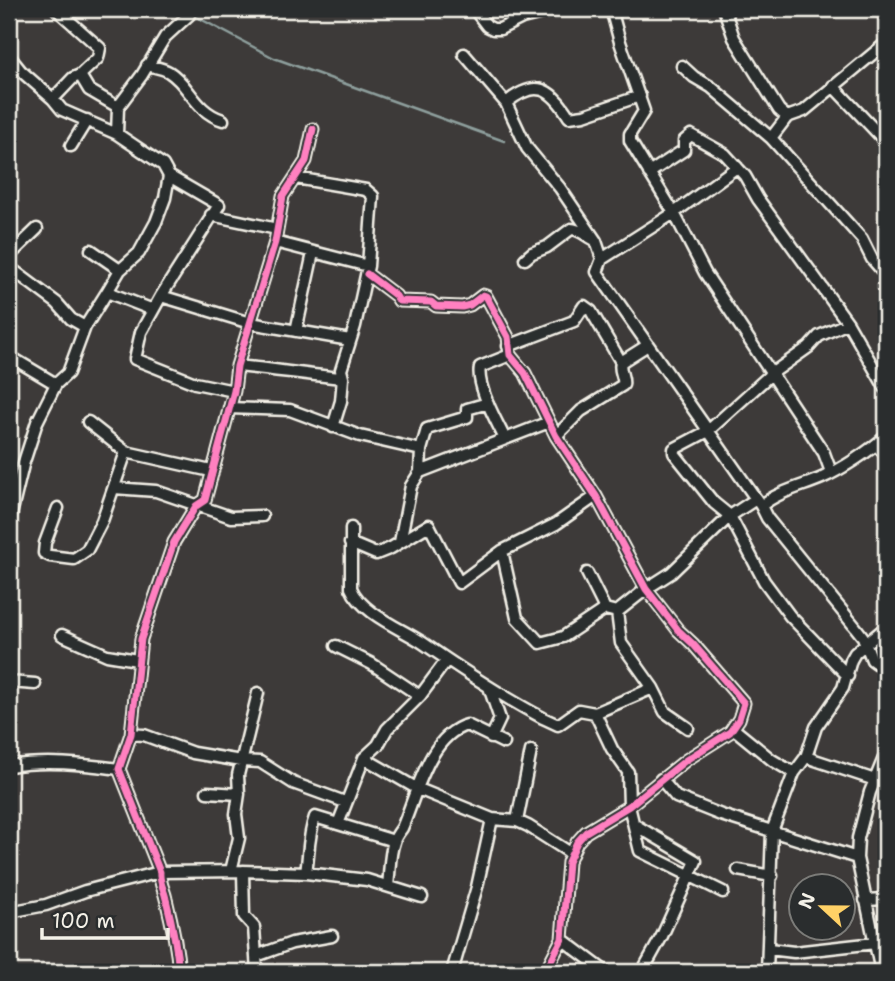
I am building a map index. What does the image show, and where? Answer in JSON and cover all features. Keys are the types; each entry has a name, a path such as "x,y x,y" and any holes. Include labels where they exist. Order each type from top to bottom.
{"street":[{"path":"54,99 73,78 98,58 100,48 56,9"},
{"path":"117,134 118,107 165,37 190,15 190,9"},
{"path":"474,9 487,26 493,29 500,29 522,18 559,9"},
{"path":"611,9 644,111 630,134 630,141 674,213 705,273 824,453 831,472"},
{"path":"724,9 734,38 779,110 787,117"},
{"path":"771,138 787,117 804,111 886,43"},
{"path":"464,54 506,103 527,148 560,188 596,241 602,259"},
{"path":"9,57 20,71 54,99 62,110 117,134 163,165 169,176 219,205 153,310 141,332 135,359 195,383 234,391"},
{"path":"148,65 169,72 202,109 223,120"},
{"path":"682,66 771,138 862,239 872,259 886,271"},
{"path":"80,75 89,90 118,107"},
{"path":"833,86 886,142"},
{"path":"506,103 524,90 544,90 559,100 569,117 584,115 640,96"},
{"path":"71,146 87,120"},
{"path":"180,972 165,895 159,880 160,872 120,769 131,734 137,660 141,639 174,541 196,506 205,500 234,391 237,366 275,242 284,196 306,160 313,129"},
{"path":"649,173 684,149 684,141 691,135 725,154 737,166 792,249 848,323 886,389"},
{"path":"737,166 674,213 602,259 597,272 759,502 767,519 864,641 872,660 886,670"},
{"path":"9,523 37,422 56,384 68,373 85,327 120,270 139,253 156,222 165,198 169,176"},
{"path":"296,178 366,190 373,196 368,270 341,370 341,401 333,427"},
{"path":"211,215 277,229"},
{"path":"9,256 37,229"},
{"path":"525,259 571,229 576,229 596,241"},
{"path":"275,242 368,270 399,301 432,302 436,306 462,307 484,295 505,331 509,351 525,373 556,436 596,496 646,589 678,630 744,703 734,729 661,779 629,806 586,832 577,842 565,877 562,939 545,972"},
{"path":"91,250 120,270"},
{"path":"296,331 313,253"},
{"path":"9,267 57,303 71,319 85,327"},
{"path":"107,292 153,310"},
{"path":"161,296 250,323 350,340"},
{"path":"505,439 488,403 479,373 480,367 574,321 584,306 591,311 621,362"},
{"path":"848,323 819,336 809,347 771,374 708,431 674,449 674,453 714,503 730,516 764,581 790,616 848,676"},
{"path":"556,436 581,411 623,385 619,369 621,362 648,345"},
{"path":"9,356 56,384"},
{"path":"237,366 343,378"},
{"path":"400,542 411,486 420,472 421,450 427,429 467,417 467,410 488,403"},
{"path":"229,408 290,410 333,427 392,445 421,450"},
{"path":"88,422 126,452 211,471"},
{"path":"420,472 549,422"},
{"path":"617,612 671,573 730,516 782,492 824,478 886,436"},
{"path":"876,445 886,455"},
{"path":"58,508 44,553 74,559 87,550 102,521 126,452"},
{"path":"114,488 156,491 231,517 262,516"},
{"path":"350,543 376,554 429,525 459,583 502,551 556,524 596,496"},
{"path":"351,528 351,588 354,596 377,615 423,643 446,661 558,725 579,710 595,713 653,688"},
{"path":"502,551 517,618 540,643 563,637 605,609 617,612"},
{"path":"587,573 605,609"},
{"path":"617,612 621,643 653,688 665,712 688,728"},
{"path":"767,972 772,831 794,773 806,757 816,727 843,688 851,660 864,641 886,627"},
{"path":"62,635 107,655 137,660"},
{"path":"336,646 372,664 420,696"},
{"path":"338,824 364,758 378,745 387,729 420,696 446,661"},
{"path":"9,682 35,684"},
{"path":"489,687 500,719 491,738"},
{"path":"231,871 239,838 236,814 241,761 258,693"},
{"path":"595,713 612,749 628,772 629,806 640,851 723,892"},
{"path":"388,885 394,841 416,788 445,736 467,725 504,743"},
{"path":"734,729 772,760 794,773"},
{"path":"131,734 144,735 193,753 260,762 293,783 345,802"},
{"path":"517,821 531,751"},
{"path":"881,972 857,858 858,838 886,753"},
{"path":"806,757 875,780"},
{"path":"364,758 416,788 492,819 517,821 540,832 572,854"},
{"path":"9,765 35,761 73,762 120,769"},
{"path":"661,779 676,797 857,858"},
{"path":"207,792 239,794"},
{"path":"306,873 308,842 315,817 394,841"},
{"path":"452,972 477,887 492,819"},
{"path":"635,825 694,858 695,867 642,972"},
{"path":"737,870 772,876"},
{"path":"243,871 244,916 254,928 257,972"},
{"path":"9,912 46,905 85,891 160,872 306,873 388,885 422,897"},
{"path":"865,900 886,899"},
{"path":"256,956 292,943 332,936"},
{"path":"562,939 606,972"},
{"path":"769,949 793,952 875,943"}],"waterway":[{"path":"193,15 274,58 504,141"}],"cycle path":[{"path":"179,972 160,872 119,769 131,734 141,639 174,542 196,506 205,500 234,391 237,366 275,242 283,196 306,161 313,129"},
{"path":"367,274 399,301 462,307 470,305 483,295 486,296 508,337 510,355 525,373 556,436 596,496 646,589 678,630 744,703 739,719 730,732 686,760 629,806 586,832 577,842 568,862 562,939 545,972"}]}
